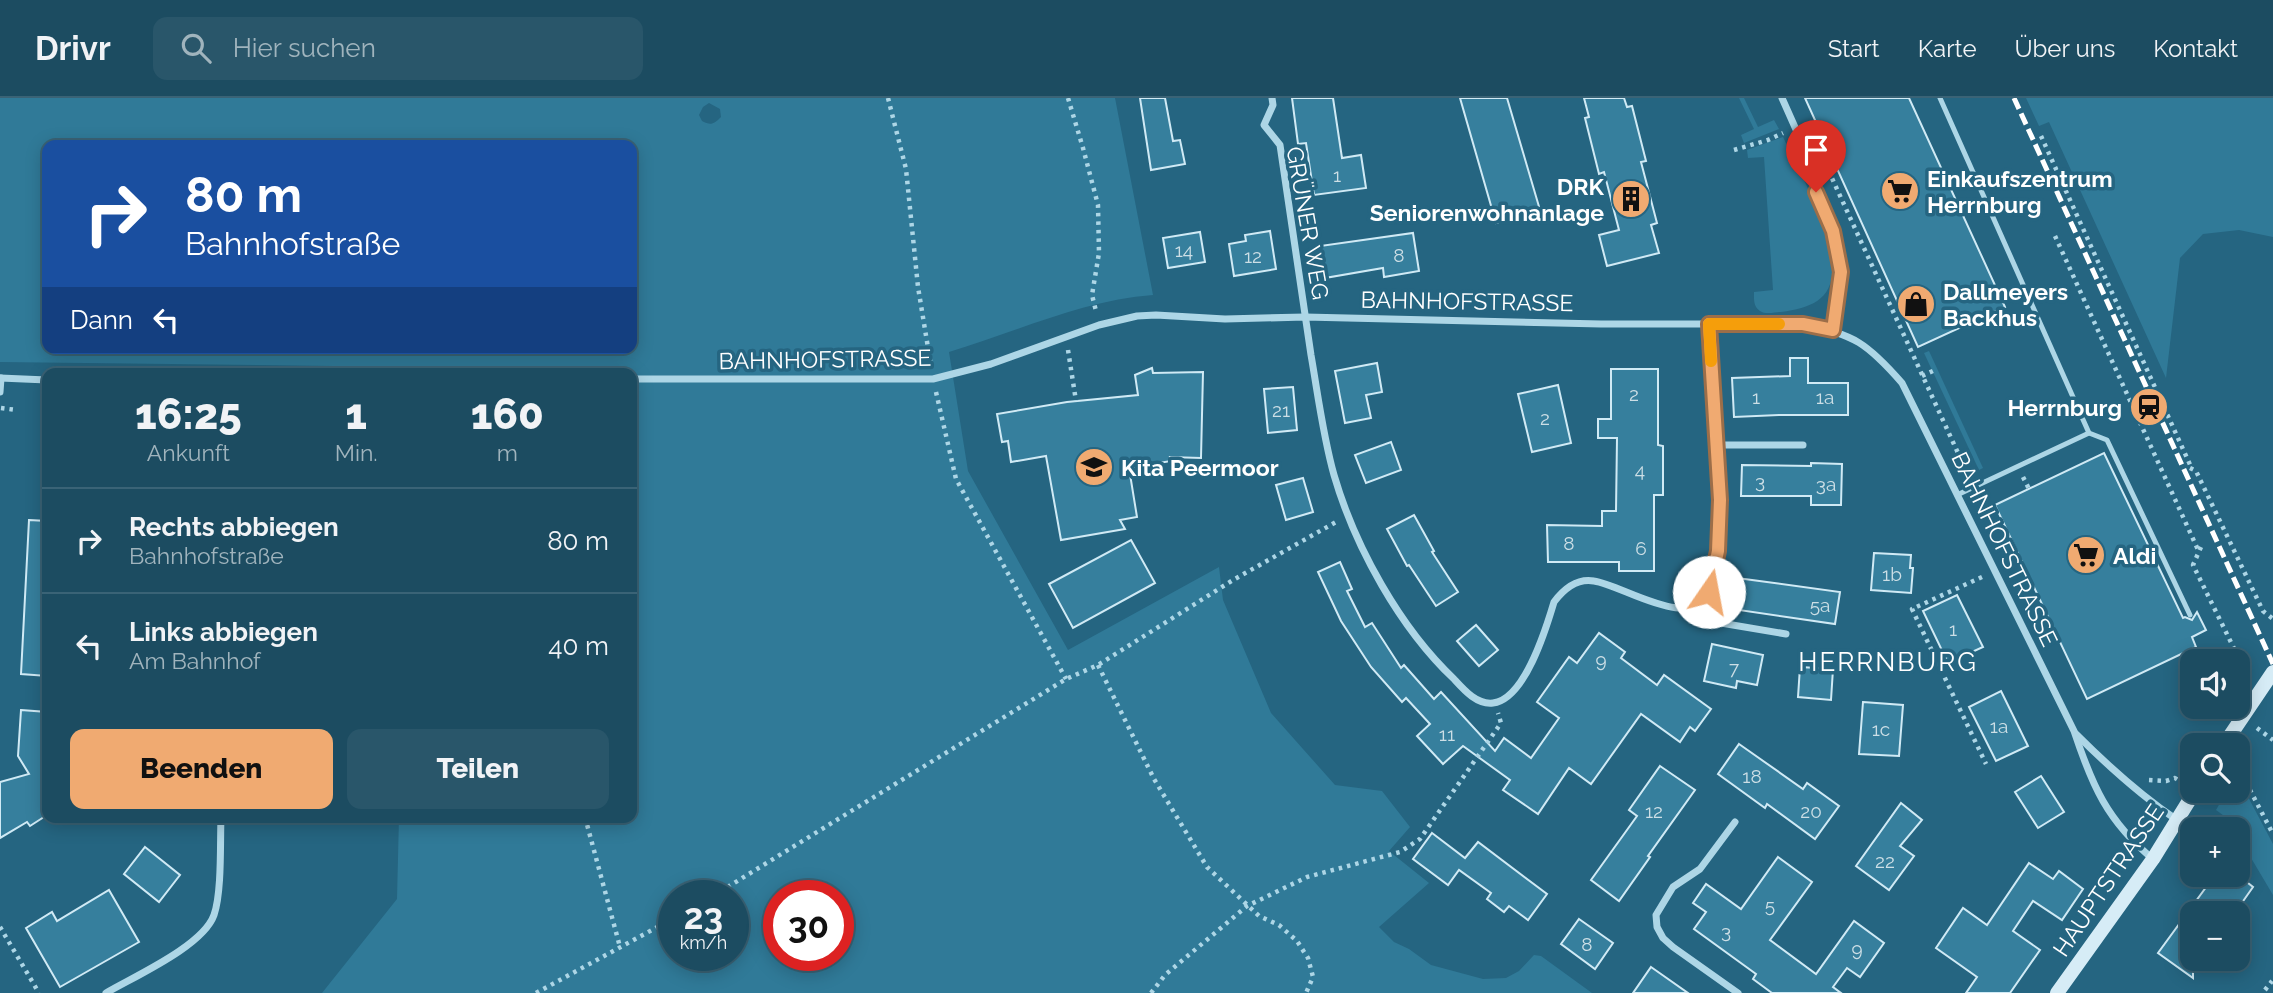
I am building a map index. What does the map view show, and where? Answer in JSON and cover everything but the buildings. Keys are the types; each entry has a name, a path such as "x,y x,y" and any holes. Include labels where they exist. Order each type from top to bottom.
{"main road":[{"path":"2232,733 2273,672"},
{"name":"HAUPTSTRASSE","path":"2057,993 2153,859 2177,820 2183,803"}],"street":[{"name":"GRÜNER WEG","path":"1272,98 1273,105 1265,125 1280,145 1305,317"},
{"path":"1782,98 1802,143 1816,192 1833,231 1841,272 1833,330"},
{"name":"BAHNHOFSTRASSE","path":"637,379 933,379 991,364 1099,326 1137,316 1156,315 1225,319 1305,317 1601,324 1803,324 1833,330 1863,343 1902,383 2074,731 2088,775 2112,817 2132,842 2153,859"},
{"path":"1305,317 1324,434 1348,516 1380,581 1409,627 1438,664 1476,699 1495,703 1506,698 1522,682 1554,602 1574,584 1592,580 1672,608 1685,609 1698,605 1709,592 1718,551 1720,500 1709,324"},
{"path":"0,392 0,378 42,380"},
{"path":"1716,445 1803,445"},
{"path":"1698,605 1709,621 1786,634"},
{"name":"BAHNHOFSTRASSE","path":"2074,731 2138,792 2177,820"},
{"path":"1735,822 1700,869 1673,887 1656,915 1657,926 1663,938 1738,993"},
{"path":"106,993 182,949 206,929 214,916 217,900 221,823"}],"lane":[{"path":"1940,98 2089,433 2107,440 2190,615"},
{"path":"1957,495 2089,433"}],"path":[{"path":"888,98 906,169 918,287 933,379 956,479 1066,679"},
{"path":"1068,98 1098,205 1099,253 1093,295 1099,326"},
{"path":"1734,150 1768,140 1795,127"},
{"path":"2041,136 2191,468 2196,471 2263,611 2273,619"},
{"path":"1821,154 1974,488"},
{"path":"2055,236 2200,550 2194,567 2257,696"},
{"path":"1066,337 1076,401"},
{"path":"1922,376 1937,369"},
{"path":"0,408 16,410"},
{"path":"739,880 1066,679 1098,665 1233,580 1348,516"},
{"path":"1986,764 1912,609 1995,572"},
{"path":"1098,665 1154,779 1207,867 1259,916 1279,925 1297,941 1308,958 1313,977 1306,993"},
{"path":"1151,993 1166,975 1247,906 1307,877 1400,852 1420,838 1501,723 1495,703"},
{"path":"2148,780 2166,781 2175,778 2180,782"},
{"path":"2250,790 2273,834"},
{"path":"587,823 620,947"},
{"path":"0,927 39,993"},
{"path":"536,993 658,927"},
{"path":"2265,990 2272,981"}],"shaded area":[{"path":"0,98 1115,98 1153,295 1075,310 949,352 968,471 1068,650 1219,567 1223,600 1271,713 1335,785 1382,791 1410,827 1389,851 1429,883 1379,927 1394,942 1431,965 1483,979 1506,978 1519,971 1534,955 1541,956 1592,993 322,993 397,899 399,823 637,823 637,368 0,362","holes":["709,103 720,109 721,117 712,124 702,121 699,115"]},
{"path":"1739,98 1744,98 1758,127 1774,120 1779,129 1744,143 1741,135 1754,129"},
{"path":"2026,98 2273,98 2273,237 2239,230 2203,234 2180,258 2166,378 2049,122 2039,126"},
{"path":"1783,137 1820,215 1830,248 1832,275 1825,293 1812,304 1792,310 1765,313 1756,307 1754,302 1754,292 1773,290 1764,157 1748,158 1747,150"},
{"path":"1929,351 1983,468 1979,470 1924,353"},
{"path":"2250,801 2273,844 2273,895 2250,856 2250,817 2226,817 2216,810 2220,803 2250,803"}],"railway":[{"path":"2014,98 2273,664"}],"slow traffic":[{"path":"1711,361 1709,324 1779,324"}],"place":[{"name":"Einkaufszentrum Herrnburg","path":"1900,191"},
{"name":"DRK Seniorenwohnanlage","path":"1631,199"},
{"name":"Dallmeyers Backhus","path":"1916,304"},
{"name":"Herrnburg","path":"2149,407"},
{"name":"Kita Peermoor","path":"1094,467"},
{"name":"Aldi","path":"2086,555"}],"district":[{"name":"HERRNBURG","path":"1888,662"}],"route":[{"path":"1709,592 1718,551 1720,500 1709,324 1803,324 1833,330 1841,272 1833,231 1816,192"}]}
